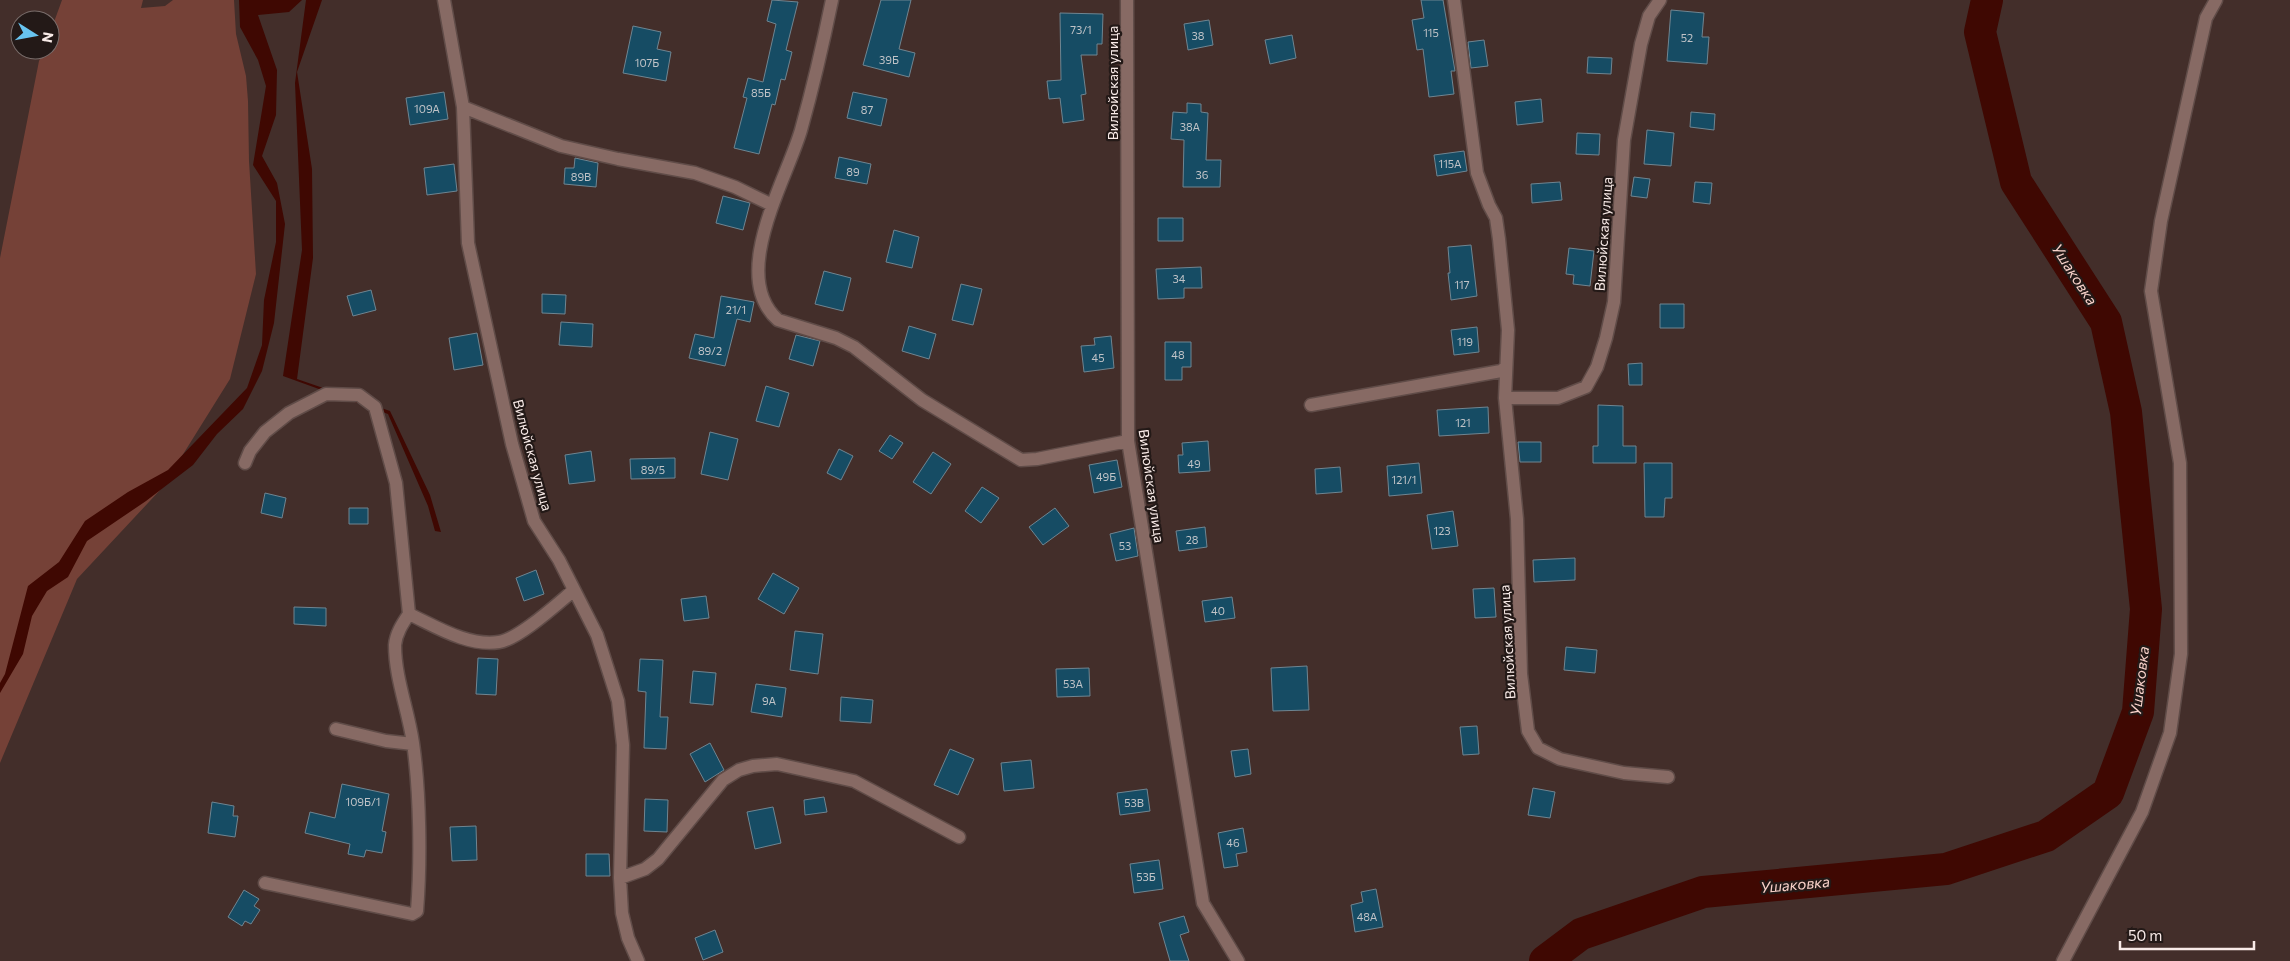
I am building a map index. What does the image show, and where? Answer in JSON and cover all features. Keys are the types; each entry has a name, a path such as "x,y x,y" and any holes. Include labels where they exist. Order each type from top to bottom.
{"street":[{"name":"Вилюйская улица","path":"444,0 463,106 468,243 512,444 534,521 559,560 597,635 618,701 623,745 620,878 622,913 628,938 638,961"},
{"path":"832,0 823,48 801,132 764,228 759,256 760,284 765,304 778,320 836,338 854,347 922,400 1021,460 1037,460 1128,442"},
{"name":"Вилюйская улица","path":"1127,0 1128,442 1203,904 1238,961"},
{"name":"Вилюйская улица","path":"1454,0 1478,173 1489,205 1496,218 1500,239 1508,330 1505,398 1516,519 1522,674 1528,731 1538,748 1560,759 1624,773 1668,777"},
{"name":"Вилюйская улица","path":"1505,398 1558,398 1586,387 1597,367 1614,302 1624,140 1641,44 1649,16 1660,0"},
{"path":"2063,961 2142,812 2170,733 2182,654 2180,463 2151,291 2163,212 2206,18 2216,0"},
{"path":"463,106 561,146 695,173 736,187 772,205"},
{"path":"1311,405 1501,371 1506,367"},
{"path":"245,462 250,451 265,432 289,413 326,394 359,395 376,407 396,483 409,614 399,630 395,642 396,671 407,709 413,744 418,823 417,911 412,914 265,883"},
{"path":"409,614 451,634 481,642 498,642 522,631 574,590"},
{"path":"336,729 386,741 413,744"},
{"path":"620,878 645,869 658,858 723,780 739,770 753,766 777,764 854,780 959,837"}],"shaded area":[{"path":"62,0 143,0 141,8 165,6 173,0 234,0 236,34 246,76 256,274 230,379 162,488 77,579 0,763 0,258 39,61 60,60 60,10 58,10"},
{"path":"239,0 302,0 289,12 258,15 277,70 276,115 262,156 277,183 285,224 274,323 262,371 243,409 217,434 193,465 146,501 87,541 68,577 47,591 32,616 23,654 0,693 0,683 5,674 28,586 59,562 85,521 128,492 168,470 247,388 262,345 264,300 276,242 276,201 253,165 266,86 258,60 240,27"},
{"path":"306,0 322,0 297,72 312,169 313,258 297,379 390,411 430,495 441,532 435,531 428,506 388,414 283,376 302,250 295,83"}],"building":[{"path":"772,0 798,2 786,50 792,52 785,80 781,79 775,105 772,104 759,154 734,148 747,98 743,97 748,78 763,82 776,24 767,21"},
{"path":"881,0 911,0 899,49 915,53 909,77 863,65"},
{"path":"1421,0 1443,0 1455,71 1451,71 1454,94 1429,97 1423,49 1417,50 1412,20 1424,18"},
{"path":"1671,10 1704,13 1702,37 1709,37 1707,64 1667,61"},
{"path":"1060,13 1103,14 1102,44 1097,44 1097,55 1081,55 1086,94 1081,95 1084,120 1063,123 1060,98 1049,99 1047,81 1061,80"},
{"path":"1209,20 1213,45 1188,50 1184,24"},
{"path":"633,26 661,32 657,49 671,52 666,81 623,73"},
{"path":"1292,35 1296,58 1270,64 1265,40"},
{"path":"1484,40 1488,66 1471,68 1468,42"},
{"path":"1588,57 1612,58 1611,74 1587,73"},
{"path":"444,92 448,119 410,125 406,98"},
{"path":"853,92 887,99 881,126 847,118"},
{"path":"1541,99 1543,122 1517,125 1515,102"},
{"path":"1187,103 1201,104 1201,112 1208,113 1206,160 1221,160 1220,187 1183,187 1184,140 1171,139 1173,112 1187,113"},
{"path":"1691,112 1715,114 1714,130 1690,127"},
{"path":"1647,130 1674,133 1671,166 1644,164"},
{"path":"1577,133 1600,134 1599,155 1576,154"},
{"path":"1464,151 1467,171 1437,176 1434,155"},
{"path":"839,157 871,164 867,184 835,178"},
{"path":"575,158 598,163 596,187 564,184 565,168 574,168"},
{"path":"454,164 457,191 427,195 424,168"},
{"path":"1634,177 1650,179 1647,198 1631,196"},
{"path":"1560,182 1562,200 1532,203 1531,184"},
{"path":"1695,182 1712,183 1710,204 1693,202"},
{"path":"723,196 750,203 743,230 716,223"},
{"path":"1158,218 1183,218 1183,241 1158,241"},
{"path":"894,230 919,237 912,268 886,262"},
{"path":"1471,245 1477,296 1451,300 1448,247"},
{"path":"1569,248 1594,251 1590,286 1573,284 1574,275 1566,274"},
{"path":"1201,267 1202,288 1184,288 1184,298 1158,299 1156,269"},
{"path":"824,271 851,278 843,311 815,304"},
{"path":"961,284 982,289 973,325 952,320"},
{"path":"371,290 376,310 353,316 347,296"},
{"path":"542,294 566,295 565,314 542,313"},
{"path":"721,296 754,302 750,322 737,319 725,366 689,358 695,334 714,338"},
{"path":"1660,304 1684,304 1684,328 1660,328"},
{"path":"561,322 593,324 592,347 559,345"},
{"path":"909,326 936,334 929,359 902,351"},
{"path":"1477,327 1479,352 1454,355 1451,330"},
{"path":"477,333 483,365 454,370 449,338"},
{"path":"796,335 820,341 813,366 789,359"},
{"path":"1111,336 1114,368 1084,372 1081,346 1095,345 1094,338"},
{"path":"1165,342 1191,342 1191,367 1182,367 1182,380 1165,380"},
{"path":"1642,363 1642,385 1629,385 1628,364"},
{"path":"766,386 789,393 779,427 756,421"},
{"path":"1598,405 1623,406 1623,446 1636,446 1636,463 1593,463 1593,446 1598,446"},
{"path":"1488,407 1489,433 1439,436 1437,410"},
{"path":"710,432 738,439 728,480 701,474"},
{"path":"890,435 903,443 892,459 879,451"},
{"path":"1208,441 1210,471 1179,473 1178,455 1183,455 1182,443"},
{"path":"1518,442 1541,442 1541,462 1520,462"},
{"path":"839,449 853,456 841,480 827,473"},
{"path":"591,451 595,481 569,484 565,455"},
{"path":"933,452 951,464 931,494 913,482"},
{"path":"675,458 675,478 631,479 630,459"},
{"path":"1117,460 1122,487 1094,493 1089,465"},
{"path":"1419,463 1422,493 1389,496 1387,466"},
{"path":"1644,463 1672,463 1672,498 1665,498 1664,517 1645,517"},
{"path":"1340,467 1342,492 1316,494 1315,469"},
{"path":"982,487 999,498 981,523 965,511"},
{"path":"265,493 286,498 282,518 261,513"},
{"path":"349,508 368,508 368,524 349,524"},
{"path":"1055,508 1069,526 1043,545 1029,527"},
{"path":"1453,511 1458,546 1432,549 1427,515"},
{"path":"1205,527 1207,547 1179,551 1176,531"},
{"path":"1134,528 1138,556 1116,561 1110,534"},
{"path":"1575,558 1575,580 1534,582 1533,560"},
{"path":"536,570 544,594 524,601 516,578"},
{"path":"773,573 799,588 784,614 758,599"},
{"path":"1494,588 1496,617 1475,618 1473,589"},
{"path":"706,596 709,618 684,621 681,599"},
{"path":"1232,597 1235,618 1205,622 1202,601"},
{"path":"294,607 326,608 326,626 294,624"},
{"path":"795,631 823,634 818,674 790,670"},
{"path":"1566,647 1597,650 1595,673 1564,670"},
{"path":"478,658 498,659 496,695 476,694"},
{"path":"640,659 663,660 660,717 668,717 666,749 644,748 646,692 638,691"},
{"path":"1307,666 1309,710 1273,711 1271,668"},
{"path":"1089,668 1090,696 1057,697 1056,669"},
{"path":"693,671 716,673 713,705 690,703"},
{"path":"756,684 786,688 782,717 751,712"},
{"path":"841,697 873,700 871,723 840,721"},
{"path":"1477,726 1479,754 1463,755 1460,727"},
{"path":"710,743 724,770 705,782 690,754"},
{"path":"950,749 974,759 958,795 934,785"},
{"path":"1248,749 1251,774 1235,777 1231,751"},
{"path":"1031,760 1034,788 1004,791 1001,763"},
{"path":"342,784 389,794 382,831 386,832 382,853 366,850 364,857 348,854 350,844 305,833 310,812 335,818"},
{"path":"1533,788 1555,792 1550,818 1528,815"},
{"path":"1147,789 1150,811 1120,815 1117,793"},
{"path":"824,797 827,812 805,815 804,800"},
{"path":"645,799 668,800 667,832 644,831"},
{"path":"212,802 234,806 233,816 238,816 235,837 208,833"},
{"path":"773,807 781,843 755,849 747,812"},
{"path":"476,826 477,860 452,861 450,827"},
{"path":"1243,828 1247,852 1236,854 1238,866 1224,868 1218,833"},
{"path":"586,854 609,854 610,876 586,876"},
{"path":"1159,860 1163,889 1134,893 1130,864"},
{"path":"1376,889 1383,927 1355,932 1351,905 1363,902 1361,892"},
{"path":"244,890 259,899 254,906 260,910 251,924 245,921 242,926 228,917"},
{"path":"1184,916 1189,932 1180,935 1189,961 1170,961 1159,923"},
{"path":"715,930 723,952 703,960 695,938"}],"waterway":[{"name":"Ушаковка","path":"1545,961 1581,934 1703,892 1946,869 2046,836 2108,793 2138,712 2146,609 2126,412 2106,322 2016,182 1980,32 1987,0"}]}
